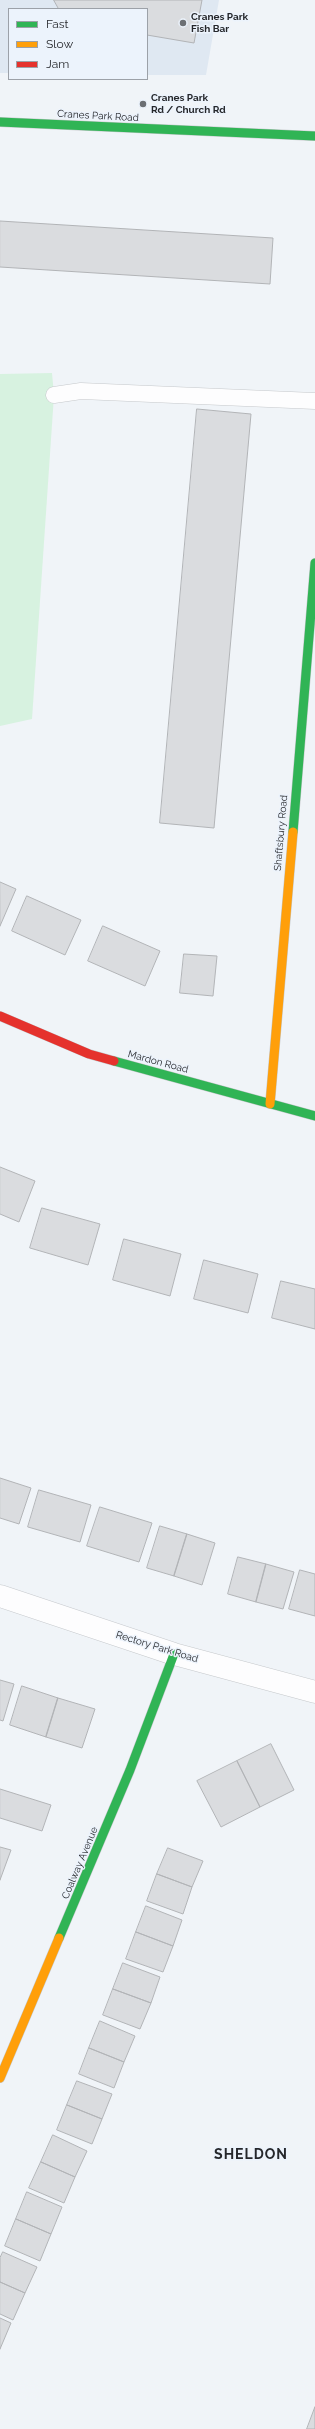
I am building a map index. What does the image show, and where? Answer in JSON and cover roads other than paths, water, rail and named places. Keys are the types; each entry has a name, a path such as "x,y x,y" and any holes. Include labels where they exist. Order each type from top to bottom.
{"street":[{"name":"Cranes Park Road","path":"0,122 315,136"},
{"name":"Shaftsbury Road","path":"270,1104 315,563"},
{"name":"Mardon Road","path":"0,1016 89,1054 315,1116"},
{"name":"Rectory Park Road","path":"0,1596 174,1654 315,1692"},
{"name":"Coalway Avenue","path":"0,2078 102,1839 174,1654"}],"lane":[{"path":"54,395 81,391 315,401"}],"place":[{"name":"Cranes Park Fish Bar","path":"183,23"},
{"name":"Cranes Park Rd / Church Rd","path":"143,104"}],"district":[{"name":"SHELDON","path":"251,2155"}]}
